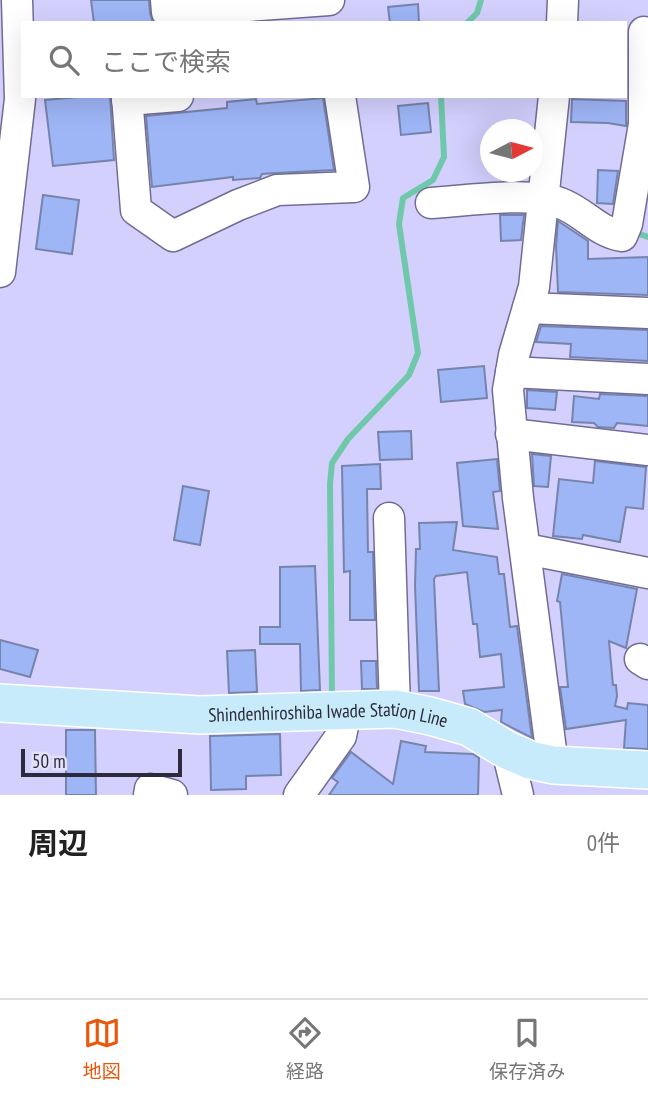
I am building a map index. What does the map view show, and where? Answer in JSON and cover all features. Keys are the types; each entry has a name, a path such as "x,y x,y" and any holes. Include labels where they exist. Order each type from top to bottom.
{"main road":[{"name":"Shindenhiroshiba Iwade Station Line","path":"0,703 200,715 395,709 469,727 507,750 530,760 553,765 648,770"}],"street":[{"path":"0,272 20,99 21,51 17,0"},
{"path":"167,12 328,0 330,21"},
{"path":"562,21 563,0"},
{"path":"430,203 542,197 563,203 609,234 622,236 627,224 646,124 639,31"},
{"path":"127,98 136,210 173,236 276,190 354,187 341,98"},
{"path":"553,765 511,434 508,390 534,287 554,98"},
{"path":"528,308 648,313"},
{"path":"511,372 648,379"},
{"path":"511,434 648,450"},
{"path":"389,518 395,709"},
{"path":"526,549 648,573"},
{"path":"299,795 341,736 346,711"},
{"path":"507,750 518,795"},
{"path":"149,795 150,789 172,795"}],"building":[{"path":"91,0 149,0 152,21 94,21"},
{"path":"418,4 419,21 390,21 388,7"},
{"path":"110,98 114,160 53,166 45,100"},
{"path":"323,98 334,170 262,174 260,178 233,180 233,177 152,187 146,116 227,108 227,102 256,99 257,104"},
{"path":"572,99 626,101 626,126 571,122"},
{"path":"428,103 431,132 401,135 398,106"},
{"path":"598,170 618,171 613,204 597,203"},
{"path":"43,195 79,200 72,254 36,249"},
{"path":"500,215 524,215 521,240 501,241"},
{"path":"558,221 588,241 588,259 648,257 648,295 558,292"},
{"path":"541,326 648,330 648,361 570,357 571,344 536,342"},
{"path":"484,366 487,398 441,402 438,370"},
{"path":"527,390 557,392 555,410 527,408"},
{"path":"600,394 648,396 648,426 617,423 614,428 598,427 594,423 572,422 574,396 599,399"},
{"path":"411,431 412,459 380,460 378,432"},
{"path":"532,454 551,456 548,487 534,486"},
{"path":"497,459 500,491 493,492 498,529 463,526 457,463"},
{"path":"595,461 646,467 643,509 626,507 620,542 583,535 582,539 553,536 559,479 593,483"},
{"path":"380,464 381,489 367,489 368,552 373,552 375,620 350,620 350,571 344,572 342,466"},
{"path":"183,486 209,491 200,545 174,540"},
{"path":"457,522 453,550 497,557 499,574 504,574 510,627 517,626 532,738 501,722 502,710 484,712 465,704 463,691 504,687 501,654 480,657 467,572 436,576 434,579 439,691 419,691 415,586 416,549 420,549 419,523"},
{"path":"315,566 320,690 301,691 300,644 260,644 260,627 280,627 280,567"},
{"path":"562,574 637,589 626,648 609,641 613,685 616,685 615,706 627,709 628,703 648,705 648,749 624,748 626,720 566,729 560,687 568,687 560,602 557,601"},
{"path":"0,640 38,650 30,677 0,669"},
{"path":"255,650 257,692 229,693 227,651"},
{"path":"361,661 376,661 377,689 362,689"},
{"path":"66,730 95,730 96,795 66,795"},
{"path":"280,734 281,775 246,776 246,789 211,790 210,736"},
{"path":"401,741 426,746 425,752 473,754 479,758 478,795 329,795 338,782 332,778 351,752 393,784"}],"waterway":[{"path":"469,21 477,13 481,0"},
{"path":"332,693 332,463 348,439 409,375 418,353 399,224 403,198 433,180 444,157 441,98"},
{"path":"633,232 648,237"}]}
